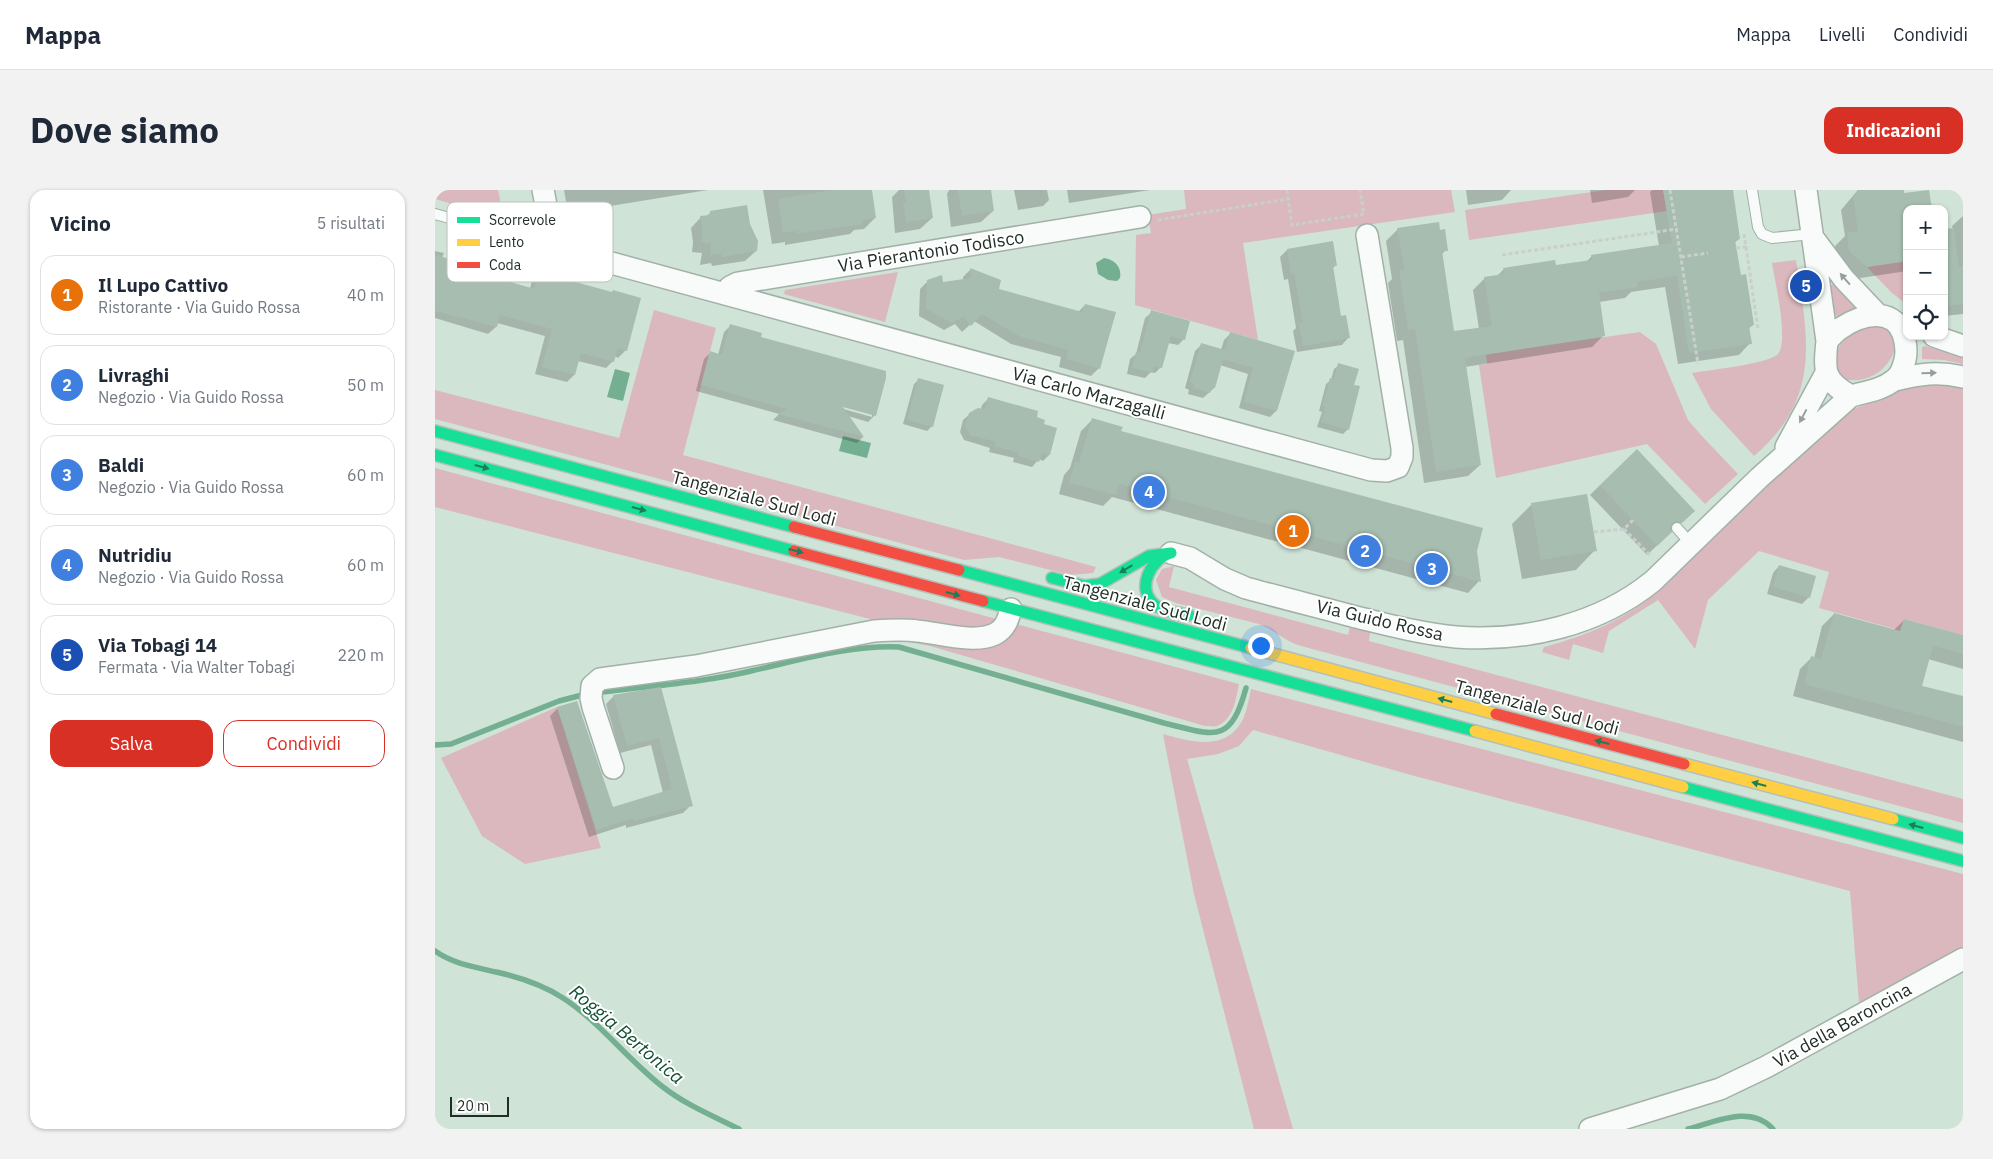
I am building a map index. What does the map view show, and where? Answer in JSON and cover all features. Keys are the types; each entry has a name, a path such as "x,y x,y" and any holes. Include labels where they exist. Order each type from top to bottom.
{"highway":[{"name":"Tangenziale Sud Lodi","path":"435,431 1963,838"},
{"path":"435,454 1963,862"},
{"path":"1038,574 1073,584 1092,586 1106,581 1149,556 1171,553"},
{"path":"1171,553 1160,556 1153,563 1149,571 1147,587 1151,600 1156,606 1199,618"},
{"path":"970,574 999,568"},
{"path":"1254,636 1282,657"}],"street":[{"path":"1806,190 1827,341 1826,373 1834,387 1851,396 1884,386 1895,380 1923,373 1951,374 1963,377"},
{"name":"Via Pierantonio Todisco","path":"727,294 729,287 738,282 1140,217"},
{"name":"Via Carlo Marzagalli","path":"613,263 1371,470 1387,471 1398,467 1402,457 1402,448 1367,235"},
{"path":"1813,236 1844,279 1878,314 1890,318 1903,326"},
{"path":"1827,341 1840,328 1860,318 1878,314"},
{"path":"1895,380 1903,368 1906,353 1905,340"},
{"path":"1946,340 1963,346"},
{"name":"Via Guido Rossa","path":"1779,461 1826,373"},
{"name":"Via Guido Rossa","path":"1171,553 1190,558 1225,579 1246,588 1401,628 1457,637 1535,632 1591,618 1636,595 1851,396"},
{"path":"613,768 592,692 600,679 696,666 874,631 897,629 972,638 988,637 1003,628 1011,609"},
{"name":"Via della Baroncina","path":"1590,1129 1720,1089 1766,1067 1963,959"}],"lane":[{"path":"1752,190 1758,227 1762,234 1772,238 1813,236"},
{"path":"1677,528 1691,544"}],"path":[{"path":"1287,190 1292,225 1363,214 1360,190"},
{"path":"1671,190 1698,364"},
{"path":"1140,217 1149,221 1288,199"},
{"path":"1502,255 1677,229"},
{"path":"1746,247 1758,329"},
{"path":"1681,257 1709,252"},
{"path":"1594,532 1624,529 1633,520"},
{"path":"1624,529 1665,570"}],"shaded area":[{"path":"435,190 498,190 500,202 447,202 435,199"},
{"path":"1184,190 1451,190 1455,212 1243,243 1258,340 1135,305 1136,235 1151,233 1148,215 1186,209"},
{"path":"1606,190 1663,190 1667,211 1469,240 1465,210"},
{"path":"1104,258 1111,260 1119,267 1120,278 1117,281 1108,280 1098,274 1096,263"},
{"path":"1796,260 1804,315 1805,366 1800,389 1791,412 1776,434 1754,456 1711,409 1692,373 1751,364 1772,358 1778,354 1781,347 1782,324 1772,263"},
{"path":"1903,262 1903,302 1891,292 1867,267"},
{"path":"898,272 885,322 784,294 785,290"},
{"path":"1834,282 1856,306 1855,310 1840,317 1835,314 1831,286"},
{"path":"654,310 716,328 683,455 1096,567 1093,573 1070,575 999,557 964,560 435,419 435,390 619,438"},
{"path":"1878,325 1889,330 1896,345 1886,365 1880,371 1867,378 1849,380 1840,377 1837,373 1836,354 1843,341 1856,332"},
{"path":"1640,332 1656,344 1688,420 1738,474 1705,504 1647,444 1496,478 1479,365 1487,364 1486,354"},
{"path":"1925,346 1963,357 1963,364 1944,360 1922,359 1922,347"},
{"path":"615,369 630,373 623,401 607,397"},
{"path":"1936,383 1963,389 1963,635 1904,619 1899,637 1894,635 1895,629 1819,608 1829,572 1759,551 1708,600 1695,649 1658,600 1609,631 1603,653 1573,644 1569,660 1542,652 1544,647 1590,632 1618,619 1658,592 1837,419 1854,409 1911,385"},
{"path":"843,436 871,443 867,458 839,451"},
{"path":"435,468 1239,684 1235,702 1231,713 1223,723 1216,726 1205,726 930,646 890,638 874,620 435,507"},
{"path":"1174,566 1169,587 1348,635 1352,619 1371,624 1369,641 1963,799 1963,823 1301,646 1259,624 1176,603 1162,597 1156,580 1162,569"},
{"path":"1251,689 1963,874 1963,949 1859,1003 1850,891 1411,775 1253,730 1239,746 1218,754 1187,759 1293,1129 1254,1129 1194,894 1163,734 1185,740 1207,742 1228,736 1243,719"},
{"path":"557,707 601,848 525,864 482,836 441,758"}],"building":[{"path":"833,190 872,190 876,218 862,220 863,224 796,234 796,231 783,233 778,199"},
{"path":"904,190 929,190 933,218 906,222 903,202 906,202"},
{"path":"958,190 991,190 994,211 962,216"},
{"path":"1663,190 1733,190 1740,239 1735,240 1741,275 1746,274 1754,325 1749,326 1752,344 1689,353 1677,276 1637,282 1638,287 1599,293 1605,336 1465,358 1481,465 1436,472 1415,329 1408,330 1399,270 1404,269 1397,228 1439,222 1440,230 1445,229 1448,251 1442,251 1454,331 1492,326 1484,277 1504,274 1503,268 1555,260 1556,265 1592,260 1591,255 1672,243"},
{"path":"1858,190 1904,190 1904,193 1929,190 1931,205 1903,205 1903,262 1867,267 1849,251 1847,233 1858,231 1853,196"},
{"path":"747,205 750,224 758,241 757,251 722,257 721,254 710,255 711,243 701,242 703,231 700,216 710,215 710,211"},
{"path":"1954,228 1959,267 1963,266 1963,304 1948,306 1948,250 1948,229"},
{"path":"1333,241 1337,266 1333,266 1341,316 1346,315 1350,338 1303,346 1299,323 1303,323 1294,273 1291,274 1287,249"},
{"path":"435,255 447,258 447,282 510,282 534,289 536,282 576,282 641,298 627,351 618,348 614,362 581,353 575,375 542,367 552,329 500,315 497,327 435,311"},
{"path":"970,268 1001,280 999,289 1082,312 1085,304 1116,312 1100,369 1066,359 1068,350 1019,336 982,314 971,326 963,317 952,323 926,309 927,280 942,275 943,282 971,278"},
{"path":"1151,310 1190,321 1185,340 1171,336 1162,368 1154,366 1153,373 1132,368 1136,352 1140,353"},
{"path":"730,324 762,333 761,337 886,371 886,378 876,416 843,407 864,437 778,414 787,409 701,385 710,351 722,355"},
{"path":"1230,332 1295,351 1277,411 1244,402 1253,368 1223,359 1215,388 1212,387 1210,393 1193,388 1194,384 1190,382 1201,343 1225,350"},
{"path":"1338,363 1359,369 1354,385 1360,386 1349,430 1321,422 1325,407 1322,406 1330,378 1334,379"},
{"path":"918,378 944,385 933,427 907,420"},
{"path":"988,397 1038,411 1037,417 1045,420 1044,424 1057,428 1050,455 1042,453 1039,462 1018,456 1019,453 994,446 996,442 970,435 965,426 969,413 978,408 985,409"},
{"path":"1092,418 1123,427 1121,431 1483,528 1477,551 1481,582 1119,484 1116,495 1069,483 1075,462 1079,463"},
{"path":"1637,449 1695,511 1682,523 1676,521 1672,523 1670,529 1672,532 1657,546 1600,485"},
{"path":"1587,494 1597,551 1541,560 1531,503"},
{"path":"1779,565 1816,576 1810,598 1773,587"},
{"path":"1834,613 1900,631 1904,619 1963,635 1963,654 1933,646 1922,686 1963,696 1963,727 1804,684 1811,656 1821,659"},
{"path":"661,687 693,806 634,821 633,818 597,830 557,707 577,701 613,807 672,789 659,738 627,746 613,695"}],"waterway":[{"path":"595,693 713,679 806,658 862,648 880,647 899,647 1196,731 1218,732 1226,728 1240,707 1246,688"},
{"path":"435,745 451,744 559,701 586,694"},
{"name":"Roggia Bertonica","path":"435,951 457,962 522,979 555,993 589,1018 663,1087 690,1105 739,1129"},
{"name":"Roggia Bertonica","path":"1688,1129 1721,1119 1744,1116 1754,1117 1773,1129"}],"traffic: fast":[{"path":"435,431 794,527"},
{"path":"435,455 794,551"},
{"path":"1171,553 1157,561 1152,567 1148,575 1146,591 1155,605 1171,612 1189,615"},
{"path":"1052,578 1085,586 1100,584 1149,556 1171,553"},
{"path":"959,570 1251,648"},
{"path":"983,601 1475,731"},
{"path":"1683,787 1963,861"},
{"path":"1893,819 1963,838"}],"traffic: slow":[{"path":"1251,648 1496,714"},
{"path":"1475,731 1683,787"},
{"path":"1684,764 1893,819"}],"traffic: jam":[{"path":"794,527 959,570"},
{"path":"794,551 983,601"},
{"path":"1496,714 1684,764"}],"place":[{"name":"Via Tobagi 14","path":"1806,286"},
{"name":"Nutridiu","path":"1149,492"},
{"name":"Il Lupo Cattivo","path":"1293,531"},
{"name":"Livraghi","path":"1365,551"},
{"name":"Baldi","path":"1432,569"}]}
